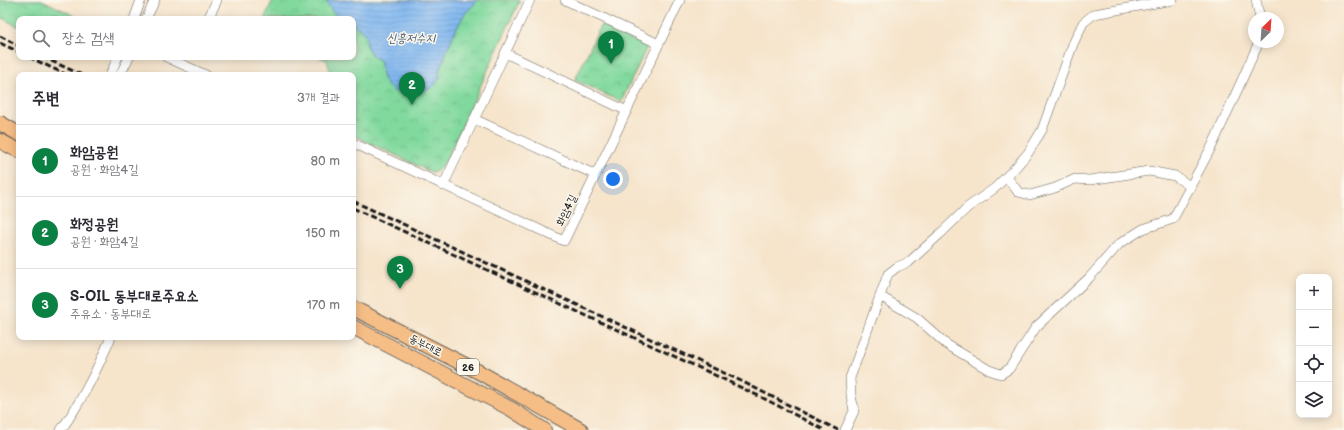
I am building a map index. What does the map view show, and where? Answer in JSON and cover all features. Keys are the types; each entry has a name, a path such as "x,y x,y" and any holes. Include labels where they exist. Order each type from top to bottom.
{"main road":[{"path":"0,123 16,132"},
{"path":"0,141 16,149"},
{"name":"동부대로","path":"356,310 479,372 581,430"},
{"name":"동부대로","path":"356,329 511,409 544,430"}],"street":[{"path":"135,16 141,0"},
{"path":"147,16 155,0"},
{"path":"209,16 217,0"},
{"path":"443,186 530,0"},
{"path":"565,0 659,44"},
{"name":"화암4길","path":"356,144 564,242 680,0"},
{"path":"845,430 854,412 850,378 888,274 897,267 909,262 968,207 995,188 1028,154 1042,130 1073,44 1083,23 1094,14 1173,0"},
{"path":"1256,0 1259,12"},
{"path":"880,296 917,318 946,344 989,370 1001,374 1009,369 1036,327 1089,278 1119,244 1143,229 1173,219 1213,144 1256,48"},
{"path":"505,53 627,110"},
{"path":"111,72 117,60"},
{"path":"122,72 128,60"},
{"path":"173,60 199,72"},
{"path":"186,66 189,60"},
{"path":"474,119 596,175"},
{"path":"1007,177 1018,192 1030,195 1055,188 1075,179 1090,180 1149,171 1175,176 1191,187"},
{"path":"61,430 72,415 95,373 110,340"}],"green space":[{"path":"0,0 42,0 75,16 16,16 16,25 0,17"},
{"path":"273,0 520,0 445,163 437,171 431,172 356,136 356,72 330,72 327,60 356,60 356,16 265,16"},
{"path":"601,25 647,47 621,102 575,80"}],"water":[{"name":"신흥저수지","path":"326,0 478,0 464,15 455,31 439,71 440,78 429,89 410,94 404,94 392,90 388,86 382,76 381,61 372,56 367,47 366,37 363,32 356,26 356,16 338,16"}],"railway":[{"path":"0,36 16,44"},
{"path":"0,43 16,51"},
{"path":"35,60 61,72"},
{"path":"50,60 76,72"},
{"path":"356,202 737,379 838,430"},
{"path":"356,209 702,369 767,400 824,430"}],"place":[{"name":"화암공원","path":"611,64"},
{"name":"화정공원","path":"412,105"},
{"name":"S-OIL 동부대로주요소","path":"400,289"}]}
